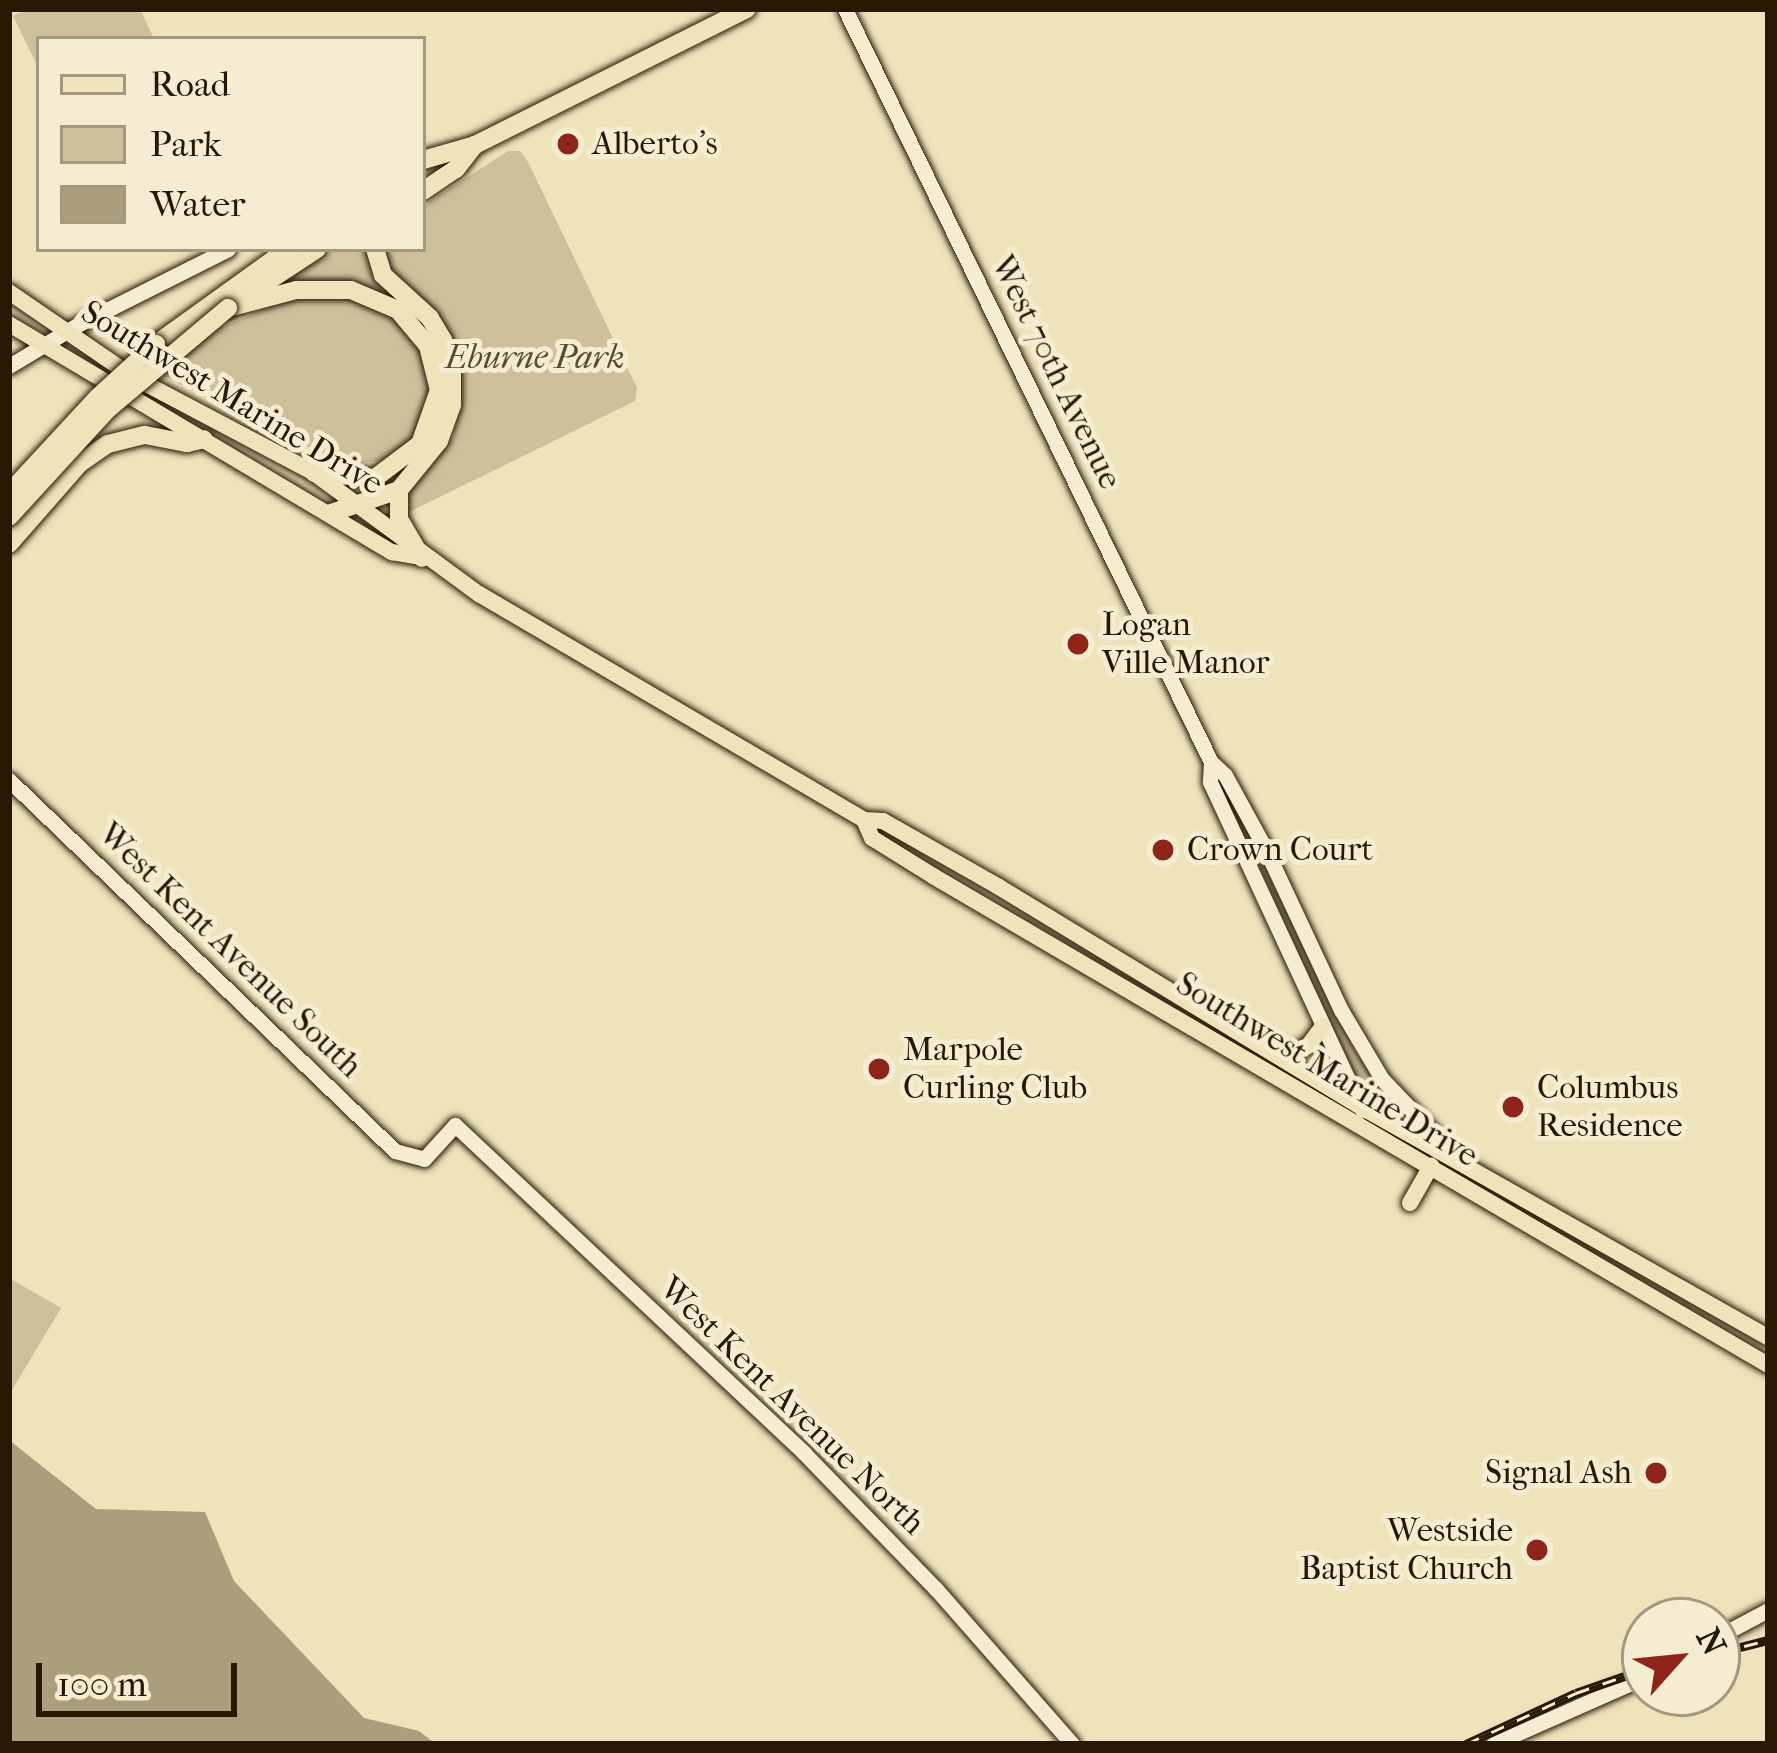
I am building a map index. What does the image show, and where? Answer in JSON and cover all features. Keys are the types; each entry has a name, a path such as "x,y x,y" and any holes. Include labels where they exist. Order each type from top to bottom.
{"highway":[{"path":"426,158 475,145 747,9"},
{"path":"426,191 456,169 475,145"},
{"path":"9,518 108,410 285,252"},
{"path":"9,493 114,382 312,252"},
{"path":"331,513 399,490 440,441 452,405 453,378 436,328 383,275 376,252"},
{"path":"233,301 316,287 352,290 398,310 428,346 439,390 420,444 375,478 314,473"},
{"path":"9,544 96,451 136,436 187,443 204,439"},
{"path":"399,490 399,519 422,557"}],"main road":[{"name":"West 70th Avenue","path":"845,9 1211,763 1225,775 1256,832 1362,1049 1401,1101 1462,1162"},
{"path":"9,366 222,252"},
{"name":"Southwest Marine Drive","path":"9,292 133,377 314,473 422,557 864,820 883,821 1360,1107 1768,1337"},
{"name":"Southwest Marine Drive","path":"9,324 392,552 422,557"},
{"name":"West 70th Avenue","path":"1211,763 1210,782 1372,1132"},
{"name":"West Kent Avenue South","path":"9,780 395,1151 411,1159 433,1153 455,1126"},
{"name":"Southwest Marine Drive","path":"864,820 872,838 1768,1365"},
{"path":"1282,1057 1308,1046 1323,1026"},
{"name":"West Kent Avenue North","path":"455,1126 804,1453 936,1589 1072,1744"},
{"path":"1410,1203 1431,1166"},
{"path":"1741,1624 1768,1610"},
{"path":"1493,1744 1621,1688"}],"green space":[{"path":"28,9 140,9 153,36 36,36 36,63 13,16"},
{"name":"Eburne Park","path":"508,151 520,151 637,388 635,401 403,515 404,496 454,436 458,379 392,275 383,252 426,252 426,204"},
{"path":"323,252 367,252 383,295 348,283 287,283"},
{"path":"294,296 352,297 383,308 406,325 422,349 431,393 413,440 387,460 345,465 160,374 218,329"},
{"path":"1222,781 1353,1048 1394,1108 1359,1088"},
{"path":"9,1278 61,1308 9,1395"}],"water":[{"path":"9,1440 96,1509 205,1512 234,1581 364,1718 419,1731 436,1744 9,1744"}],"railway":[{"path":"1741,1647 1768,1640"},
{"path":"1466,1744 1621,1677"}],"place":[{"name":"Alberto's","path":"568,144"},
{"name":"Logan Ville Manor","path":"1078,644"},
{"name":"Crown Court","path":"1163,850"},
{"name":"Marpole Curling Club","path":"879,1069"},
{"name":"Columbus Residence","path":"1513,1107"},
{"name":"Signal Ash","path":"1656,1473"},
{"name":"Westside Baptist Church","path":"1537,1550"}]}
